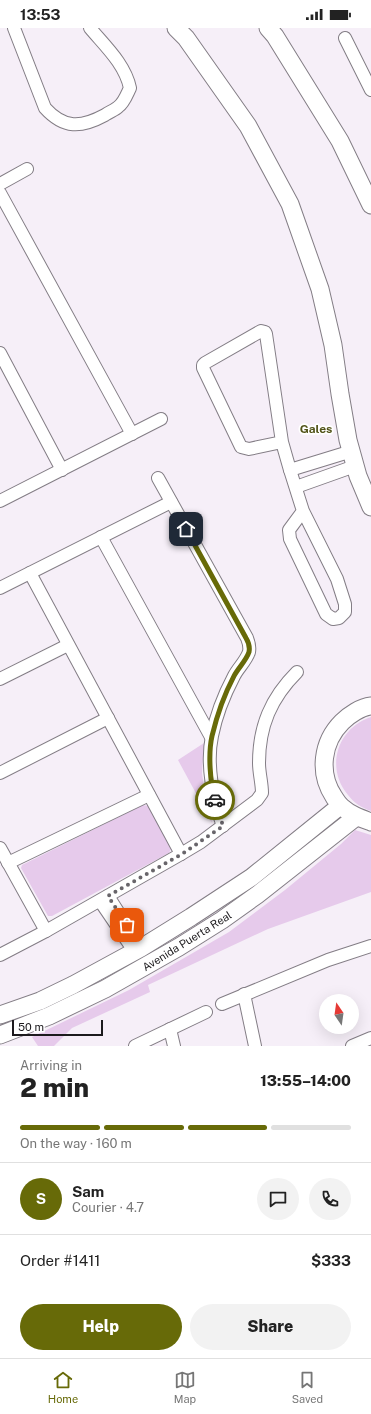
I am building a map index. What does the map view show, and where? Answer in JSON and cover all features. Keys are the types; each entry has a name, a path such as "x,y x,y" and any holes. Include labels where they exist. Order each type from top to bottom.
{"main road":[{"path":"176,28 186,38 248,126 290,204 320,289 333,345 340,394 353,459 358,476 371,507"},
{"path":"268,28 275,36 340,141 371,205"},
{"path":"363,820 340,806 328,789 323,769 325,748 334,730 349,715 371,706"},
{"name":"Avenida Puerta Real","path":"0,1015 40,1002 137,950 191,917 252,877 340,806"},
{"name":"Avenida Puerta Real","path":"0,1035 49,1016 105,989 180,947 222,920 363,820"}],"street":[{"path":"14,28 45,108 60,122 72,125 85,124 119,107 130,88 128,79 122,67 90,28"},
{"path":"345,38 371,90"},
{"path":"0,184 27,169"},
{"path":"0,193 132,434"},
{"path":"282,442 249,449 241,447 203,368 205,363 261,332 265,332 266,334 282,442 303,511 340,587 345,608 343,615 340,618 333,619 326,614 289,534 290,527 303,511"},
{"path":"0,353 62,470"},
{"path":"0,502 162,419"},
{"path":"290,470 353,459"},
{"path":"296,487 353,459"},
{"path":"158,478 246,638 249,647 247,656 235,674 226,692 212,737 210,758 213,794 223,826"},
{"path":"0,588 171,502"},
{"path":"101,537 212,737"},
{"path":"30,573 182,854"},
{"path":"0,679 68,645"},
{"path":"0,955 46,932 182,854 223,826 257,800 262,793 259,762 262,734 267,716 284,685 297,672"},
{"path":"0,772 108,718"},
{"path":"8,863 149,795"},
{"path":"0,848 46,932"},
{"path":"104,898 137,950"},
{"path":"222,1004 328,960 371,946"},
{"path":"244,994 255,1046"},
{"path":"135,1046 206,1012"},
{"path":"170,1029 174,1046"},
{"path":"352,1046 371,1038"}],"shaded area":[{"path":"371,717 371,811 358,805 348,795 341,784 337,773 336,761 338,750 343,739 350,730 359,722"},
{"path":"204,743 202,773 212,823 178,760"},
{"path":"143,805 149,806 171,849 169,853 52,916 48,916 21,868 22,865"},
{"path":"355,830 371,835 371,892 268,929 148,985 150,992 72,1028 54,1046 38,1046 32,1037 129,990 229,932 285,890 341,844"}],"way so far":[{"path":"127,925 108,896 182,854 223,826 215,800"}],"district":[{"name":"Gales","path":"316,429"}],"route":[{"path":"186,529 246,638 249,647 247,656 235,674 226,692 212,737 210,758 213,794 215,800"}]}
